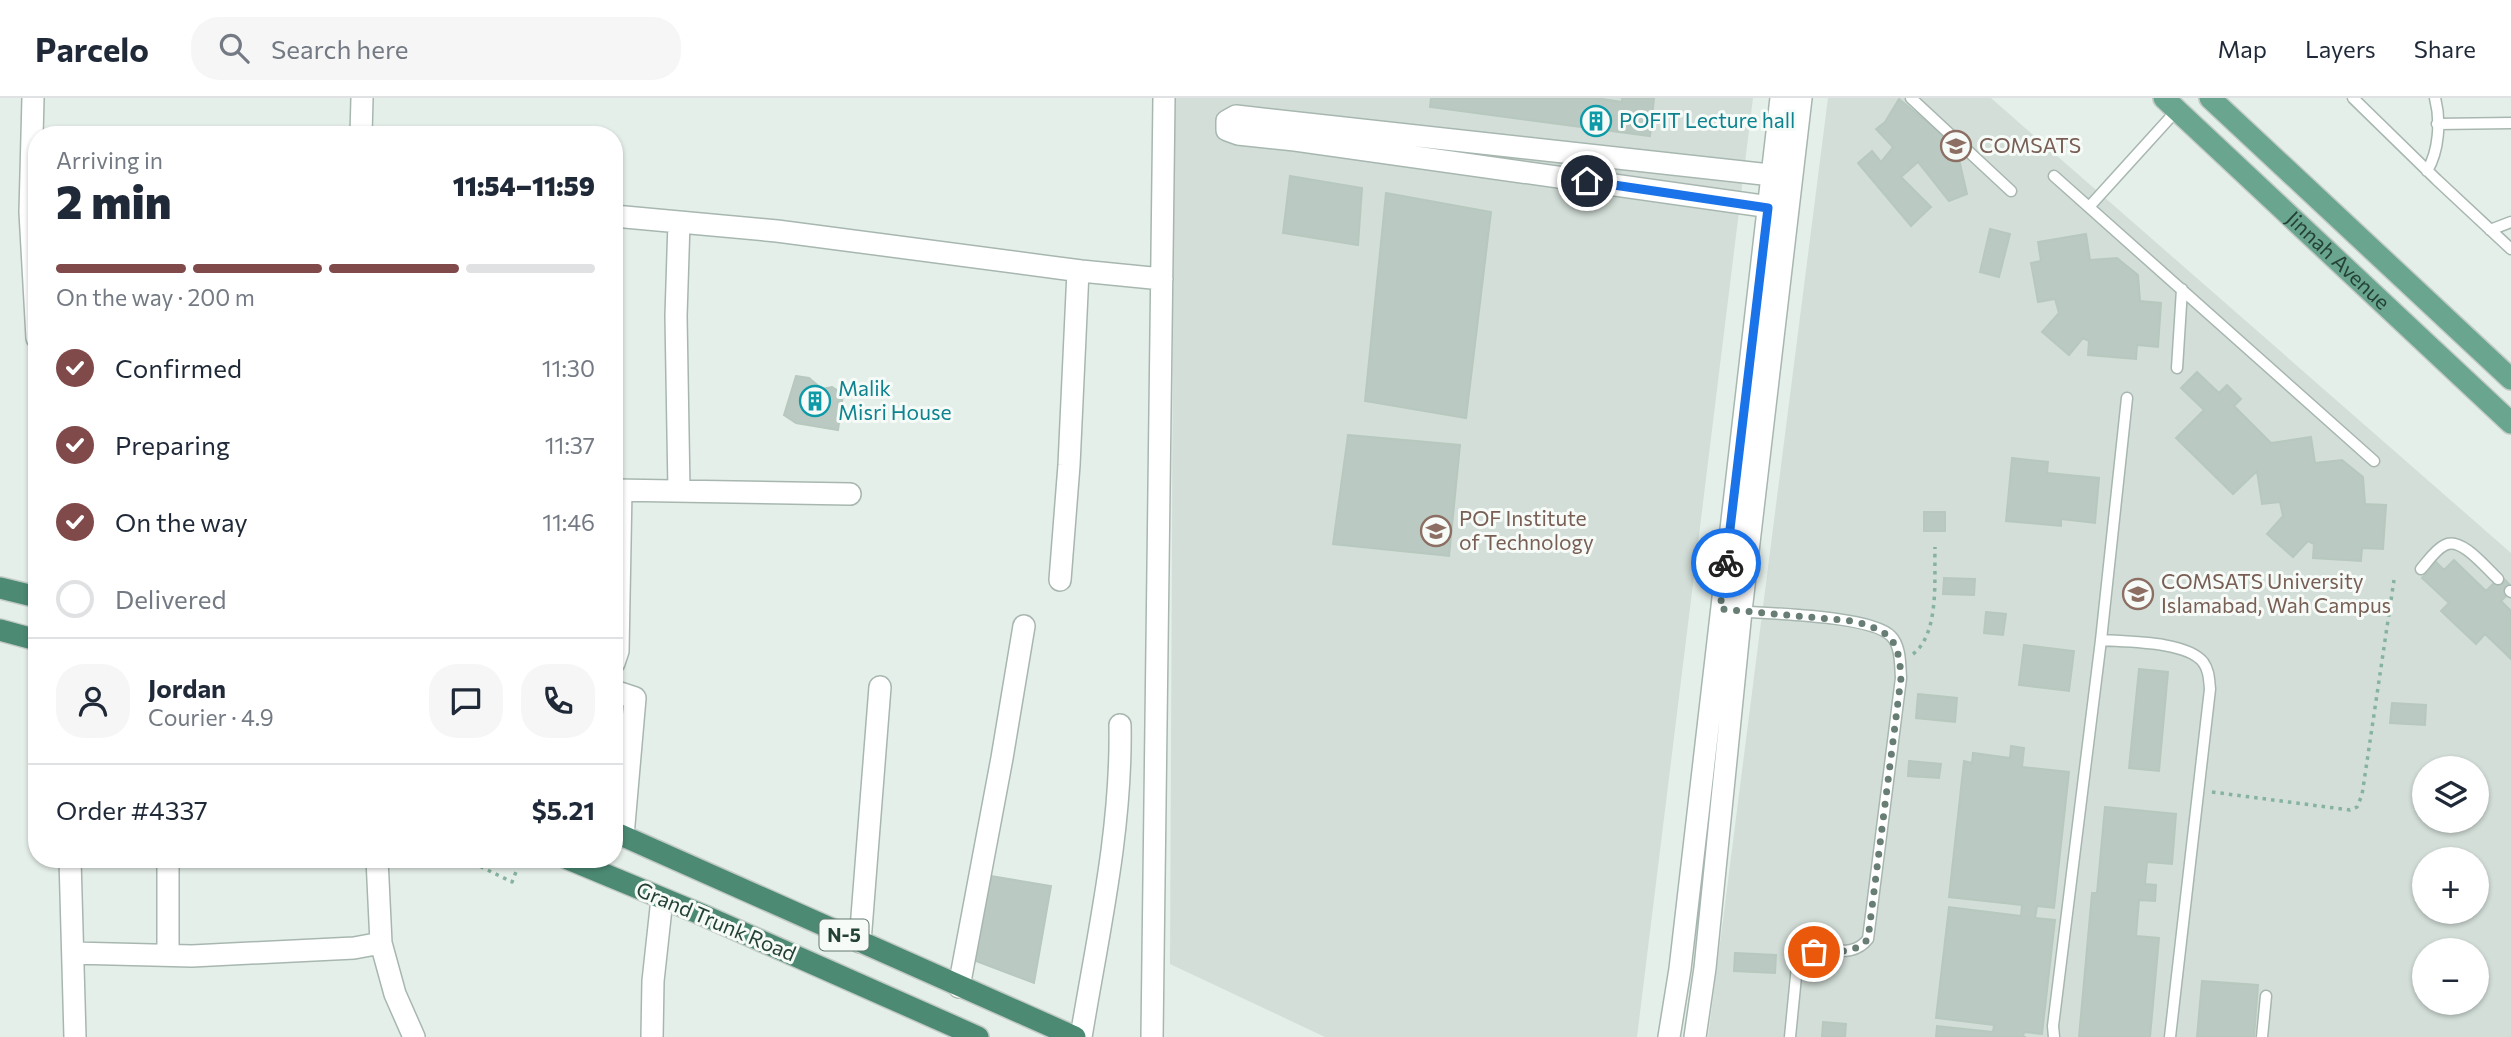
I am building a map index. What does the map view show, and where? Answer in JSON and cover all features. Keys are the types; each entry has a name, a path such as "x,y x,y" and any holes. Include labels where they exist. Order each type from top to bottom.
{"highway":[{"path":"0,587 28,595"},
{"path":"0,629 28,637"},
{"name":"Grand Trunk Road","path":"623,836 1075,1037"},
{"name":"Grand Trunk Road","path":"589,868 955,1032 978,1037"}],"main road":[{"name":"Jinnah Avenue","path":"2210,98 2511,379"},
{"name":"Jinnah Avenue","path":"2170,104 2511,423"},
{"path":"2423,340 2446,318"}],"street":[{"path":"32,126 33,98"},
{"path":"361,126 362,98"},
{"path":"1152,1037 1164,98"},
{"path":"1669,1037 1730,610 1778,209 1781,176 1781,98"},
{"path":"1781,176 1801,98"},
{"path":"1778,209 1238,134 1227,130 1227,121 1236,116 1781,176"},
{"path":"623,217 777,231 1078,271 1162,279"},
{"path":"679,222 676,316 679,491"},
{"path":"1060,580 1069,465 1078,271"},
{"path":"623,490 850,495"},
{"path":"1695,1037 1705,968 1730,610"},
{"path":"958,987 1000,771 1024,626"},
{"path":"860,942 880,687"},
{"path":"623,694 635,698 623,800"},
{"path":"1081,1037 1114,832 1121,761 1120,725"},
{"path":"69,868 75,1037"},
{"path":"168,868 169,955"},
{"path":"377,868 381,943 395,994 414,1037"},
{"path":"652,1037 653,981 663,899"},
{"path":"73,953 169,955 354,948 381,943"}],"lane":[{"path":"1911,98 2011,191"},
{"path":"2353,98 2511,249"},
{"path":"2427,171 2434,160 2437,124 2435,98"},
{"path":"2089,207 2170,104"},
{"path":"2437,124 2511,123"},
{"path":"2054,176 2374,461"},
{"path":"2490,230 2511,222"},
{"path":"2178,368 2182,289"},
{"path":"2054,1037 2054,1013 2101,640 2127,398"},
{"path":"2421,569 2442,546 2451,542 2461,545 2498,579"},
{"path":"1730,610 1853,621 1873,626 1891,636 1898,648 1901,678 1868,939 1862,946 1851,951 1814,952 1803,956 1797,966 1790,1037"},
{"path":"2101,640 2174,647 2193,653 2208,673 2210,689 2200,791 2170,1037"},
{"path":"2262,1037 2266,996"}],"path":[{"path":"1900,664 1919,650 1927,638 1934,605 1935,547"},
{"path":"2200,791 2350,810 2357,807 2362,795 2395,580"},
{"path":"484,868 512,882 518,868"}],"shaded area":[{"name":"POF Institute of Technology","path":"1174,98 1753,98 1637,1037 1325,1037 1170,964"},
{"name":"COMSATS University Islamabad, Wah Campus","path":"1828,98 1991,98 2511,553 2511,1037 1708,1037"}],"building":[{"name":"POFIT Lecture hall","path":"1431,98 1596,98 1622,102 1622,98 1654,98 1650,136 1430,107"},
{"path":"1899,99 1956,146 1967,194 1949,201 1918,162 1901,177 1931,207 1911,226 1858,163 1872,151 1881,162 1893,147 1876,129 1885,122"},
{"path":"1290,176 1362,188 1358,245 1283,233"},
{"path":"1386,193 1491,212 1466,418 1365,401"},
{"path":"1990,229 2010,234 1999,277 1980,272"},
{"path":"2086,234 2090,260 2117,258 2138,275 2140,301 2161,303 2158,347 2137,345 2136,359 2088,355 2089,341 2083,338 2069,355 2042,332 2059,313 2055,299 2038,302 2031,263 2041,261 2038,242"},
{"path":"2197,372 2219,393 2227,385 2241,399 2234,406 2271,443 2311,437 2315,463 2342,460 2363,477 2365,504 2386,505 2383,549 2362,548 2361,561 2313,558 2314,544 2308,541 2293,557 2267,534 2283,516 2280,502 2262,504 2257,471 2233,494 2176,438 2204,410 2181,388"},
{"name":"Malik Misri House","path":"796,376 809,378 822,389 832,387 843,394 838,430 796,423 784,415"},
{"path":"1348,435 1460,445 1449,556 1333,544"},
{"path":"2012,458 2048,462 2047,473 2099,478 2095,523 2061,519 2061,526 2006,521"},
{"path":"1924,512 1945,512 1945,531 1924,531"},
{"path":"2454,560 2486,591 2501,576 2511,586 2511,591 2501,601 2511,611 2511,659 2485,634 2476,644 2441,611 2449,603 2422,578 2436,562 2444,570"},
{"path":"1944,578 1975,579 1974,595 1943,594"},
{"path":"1986,612 2006,614 2003,635 1984,633"},
{"path":"2024,645 2074,651 2069,691 2019,685"},
{"path":"2139,669 2168,672 2159,771 2129,768"},
{"path":"1918,694 1957,698 1955,722 1916,718"},
{"path":"2392,703 2426,705 2425,725 2390,723"},
{"path":"2011,746 2024,748 2022,767 2069,772 2054,908 2037,906 2035,918 2055,920 2042,1034 2024,1032 2023,1037 1936,1037 1937,1026 1993,1032 1994,1025 1936,1018 1949,907 2021,916 2022,905 1949,897 1964,761 1972,763 1973,753 2010,758"},
{"path":"1909,761 1941,764 1939,778 1908,776"},
{"path":"2105,807 2176,814 2172,864 2147,862 2145,884 2156,885 2155,901 2139,900 2136,936 2159,938 2150,1037 2079,1037 2092,893 2097,893"},
{"path":"985,875 1051,886 1034,983 971,959"},
{"path":"1735,953 1776,955 1775,973 1734,971"},
{"path":"2202,981 2258,985 2254,1037 2197,1037"},
{"path":"1823,1022 1846,1024 1845,1037 1822,1037"}],"way so far":[{"path":"1726,563 1720,609 1853,621 1873,626 1891,636 1898,648 1901,678 1868,939 1862,946 1851,951 1814,952"}],"place":[{"name":"POFIT Lecture hall","path":"1596,121"},
{"name":"COMSATS","path":"1956,146"},
{"name":"Malik Misri House","path":"815,401"},
{"name":"POF Institute of Technology","path":"1436,531"},
{"name":"COMSATS University Islamabad, Wah Campus","path":"2138,594"}],"route":[{"path":"1587,181 1768,208 1726,563"}]}
